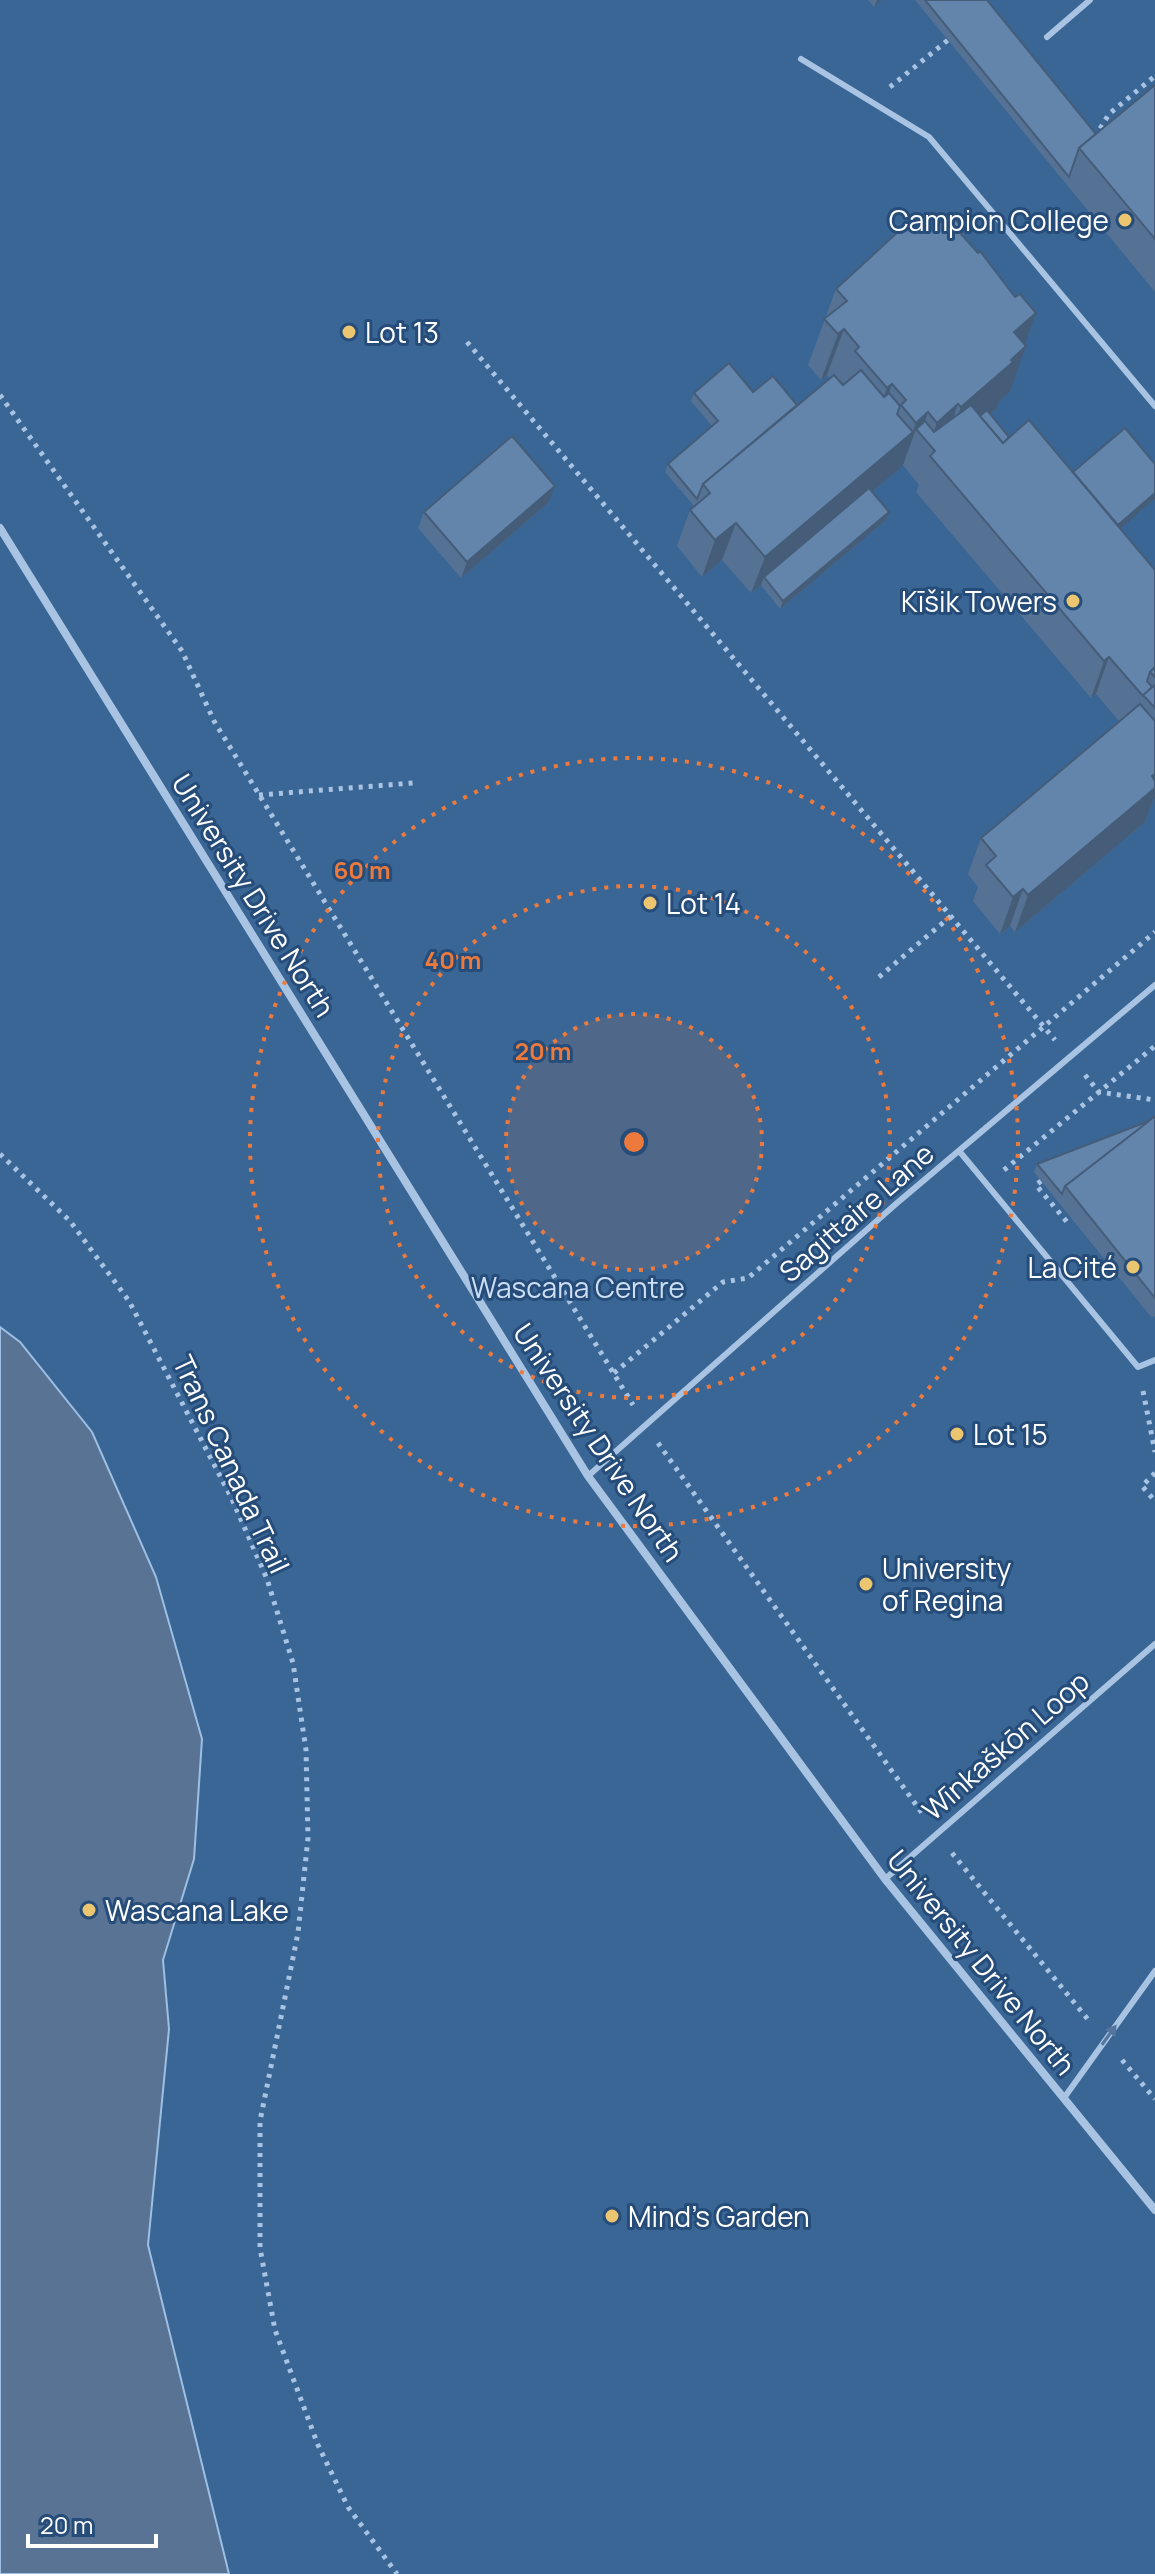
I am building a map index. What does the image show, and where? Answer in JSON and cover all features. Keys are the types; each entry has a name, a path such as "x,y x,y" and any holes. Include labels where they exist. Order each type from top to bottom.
{"street":[{"name":"University Drive North","path":"0,528 588,1476 885,1879 1155,2210"}],"lane":[{"path":"1047,37 1090,0"},
{"path":"801,59 929,137 1155,406"},
{"name":"Sagittaire Lane","path":"588,1476 1155,985"},
{"path":"960,1152 1138,1367 1155,1360"},
{"name":"Wīnkaškōn Loop","path":"885,1879 1155,1644"},
{"path":"1064,2098 1155,1971"}],"path":[{"path":"871,102 948,40"},
{"path":"1092,142 1109,114 1155,76"},
{"path":"467,342 1099,1092 1155,1100"},
{"path":"0,395 182,651 214,721 646,1426 937,1834 1155,2099"},
{"path":"259,795 413,783"},
{"path":"879,977 951,916"},
{"path":"614,1373 723,1282 748,1278 1155,932"},
{"path":"987,1184 1155,1046"},
{"name":"Trans Canada Trail","path":"0,1154 70,1221 129,1301 232,1499 267,1579 293,1663 306,1750 308,1838 298,1933 260,2121 260,2248 275,2330 318,2445 348,2507 397,2574"},
{"path":"1041,1181 1036,1185 1067,1222"},
{"path":"1138,1367 1155,1452"},
{"path":"1155,1473 1142,1486 1155,1501"}],"green space":[{"name":"Wascana Centre","path":"0,0 1155,0 1155,2574 0,2574"}],"shaded area":[{"name":"Wascana Lake","path":"0,1327 20,1342 92,1432 156,1577 202,1739 194,1859 163,1960 169,2029 148,2245 229,2574 0,2574"}],"building":[{"path":"925,0 987,0 1096,134 1079,148 1069,177"},
{"path":"1155,85 1155,239 1079,148"},
{"path":"950,214 965,230 961,234 978,253 980,251 1015,297 1020,294 1036,313 1014,332 1026,346 1011,360 1013,362 961,407 958,404 937,423 928,412 916,423 901,405 906,400 892,384 887,388 855,351 859,347 844,329 838,334 824,319 847,301 836,289 900,230 902,233 918,219 929,232"},
{"path":"729,363 753,392 773,376 797,405 703,484 697,499 668,464 718,421 694,393"},
{"path":"861,370 884,397 889,393 900,406 897,414 913,432 765,557 736,523 715,540 690,510 710,493 703,484 834,375 843,385"},
{"path":"971,405 1003,443 1029,420 1155,570 1155,667 1147,681 1152,687 1143,696 1109,657 1104,661 930,456 935,451 916,429 925,421 934,432"},
{"path":"987,410 1009,437 1003,443 980,416"},
{"path":"1125,428 1155,464 1155,493 1118,525 1073,472"},
{"path":"512,436 555,486 467,562 424,512"},
{"path":"869,488 889,512 783,601 764,577"},
{"path":"1155,685 1155,708 1143,695"},
{"path":"1140,704 1155,721 1155,774 1152,776 1155,788 1028,895 1023,889 1013,897 986,865 996,856 981,838"},
{"name":"La Cité","path":"1155,1116 1155,1298 1065,1186"},
{"path":"1149,1121 1065,1186 1062,1194 1037,1164"}],"place":[{"name":"Campion College","path":"1125,220"},
{"name":"Lot 13","path":"349,332"},
{"name":"Kīšik Towers","path":"1073,601"},
{"name":"Lot 14","path":"650,903"},
{"name":"La Cité","path":"1133,1267"},
{"name":"Lot 15","path":"957,1434"},
{"name":"University of Regina","path":"866,1584"},
{"name":"Wascana Lake","path":"89,1910"},
{"name":"Mind's Garden","path":"612,2216"}]}
